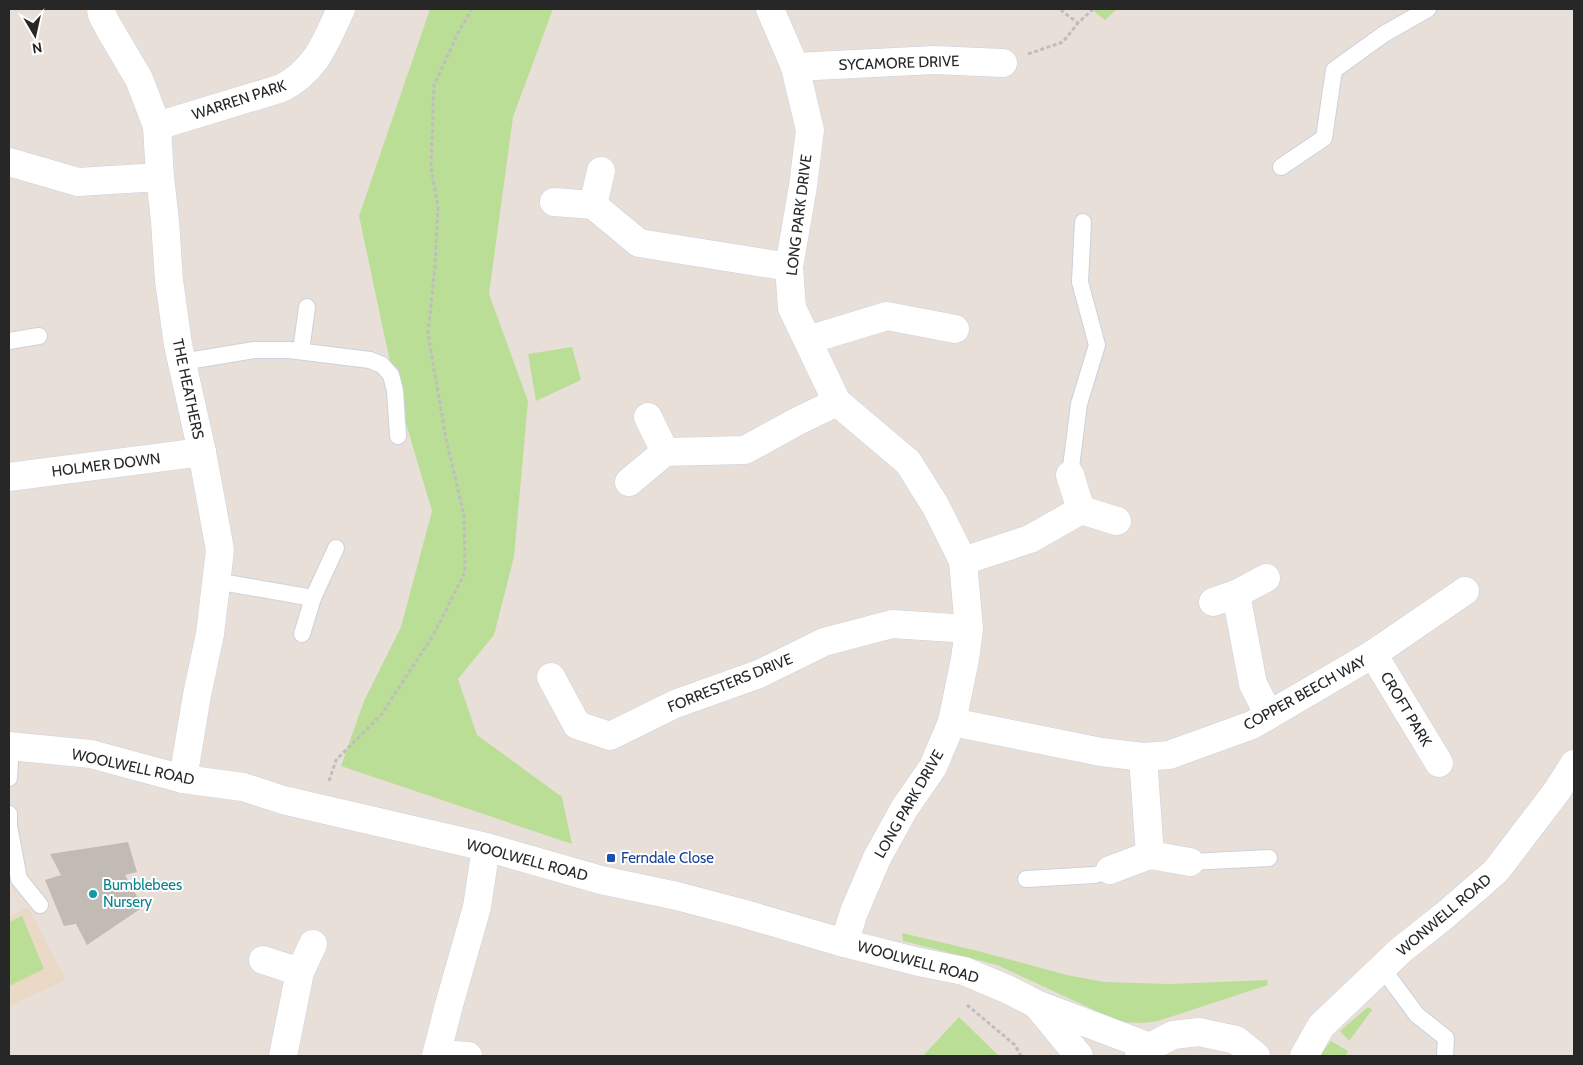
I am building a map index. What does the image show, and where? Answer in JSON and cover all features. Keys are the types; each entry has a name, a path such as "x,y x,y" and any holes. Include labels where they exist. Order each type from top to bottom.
{"street":[{"name":"THE HEATHERS","path":"101,9 102,16 140,79 157,126 169,280 178,345 202,452 220,550 210,634 182,779"},
{"name":"WARREN PARK","path":"157,126 282,88 298,79 315,61 341,9"},
{"name":"LONG PARK DRIVE","path":"770,9 795,67 810,130 790,267 792,308 837,402 908,462 935,504 963,561 969,629 965,660 952,722 932,767 904,809 877,858 854,912 844,943"},
{"name":"SYCAMORE DRIVE","path":"795,67 934,60 1003,62"},
{"path":"9,162 78,182 160,176"},
{"path":"593,205 601,171"},
{"path":"554,202 593,205 639,243 790,267"},
{"path":"808,340 887,316 954,330"},
{"path":"629,482 665,452 745,450 837,402"},
{"path":"648,417 665,452"},
{"name":"HOLMER DOWN","path":"9,477 202,452"},
{"path":"1070,475 1080,510"},
{"path":"963,561 1030,539 1080,510 1117,520"},
{"path":"1266,578 1224,598 1253,684 1270,715"},
{"name":"COPPER BEECH WAY","path":"952,722 1100,752 1143,757 1169,756 1252,725 1270,715 1373,654 1465,591"},
{"name":"FORRESTERS DRIVE","path":"552,677 577,725 610,736 675,704 759,674 824,642 892,624 969,629"},
{"name":"CROFT PARK","path":"1373,654 1438,763"},
{"name":"WOOLWELL ROAD","path":"10,746 91,754 182,779 243,787 283,800 486,847 602,880 678,896 746,914 844,943 964,971 1144,1052"},
{"path":"1143,757 1150,855"},
{"name":"WONWELL ROAD","path":"1304,1056 1321,1026 1392,959 1496,871 1557,791 1574,764"},
{"path":"468,1056 437,1055 477,907 486,847"},
{"path":"1110,870 1150,855 1190,862"},
{"path":"283,1056 300,972 313,944"},
{"path":"263,960 300,972"},
{"name":"WOOLWELL ROAD","path":"1036,1004 1079,1056"},
{"path":"1144,1052 1173,1036 1199,1032 1236,1040 1256,1056"}],"lane":[{"path":"1281,167 1324,138 1334,70 1384,34 1428,9"},
{"path":"1070,475 1079,404 1097,344 1080,282 1082,222"},
{"path":"301,351 307,307"},
{"path":"9,341 39,336"},
{"path":"182,362 254,350 301,351 370,360 382,365 391,375 395,390 398,436"},
{"path":"302,634 313,598 336,548"},
{"path":"216,581 313,598"},
{"path":"9,778 10,746"},
{"path":"9,814 9,826 19,878 40,905"},
{"path":"1190,862 1269,858"},
{"path":"1026,879 1095,875 1110,870"},
{"path":"1392,959 1418,1015 1446,1038 1445,1056"}],"path":[{"path":"321,808 336,760 381,715 434,634 466,572 464,515 446,439 428,334 438,207 431,167 434,85 459,31 472,9"},
{"path":"1062,9 1078,24"},
{"path":"1003,62 1063,42 1093,9"},
{"path":"964,1003 1016,1045 1019,1056"}],"shaded area":[{"path":"28,907 66,980 9,1006 9,917"}],"green space":[{"path":"430,9 553,9 513,117 489,294 528,401 514,557 494,635 458,679 477,735 562,797 572,844 341,766 364,701 401,627 432,511 396,390 359,216"},
{"path":"1091,9 1117,9 1105,20"},
{"path":"572,347 581,380 536,401 528,354"},
{"path":"22,916 44,969 9,986 9,922"},
{"path":"902,933 1067,975 1104,982 1169,984 1267,980 1268,985 1158,1021 1143,1023 1120,1022 997,965 903,941"},
{"path":"1368,1007 1372,1010 1349,1041 1340,1031"},
{"path":"959,1017 999,1056 923,1056"},
{"path":"1331,1041 1348,1051 1346,1056 1319,1056"}],"building":[{"name":"Bumblebees Nursery","path":"128,842 137,872 125,875 143,907 87,945 76,924 64,926 45,880 61,875 50,854"}],"place":[{"name":"Ferndale Close","path":"611,858"},
{"name":"Bumblebees Nursery","path":"93,894"}]}
